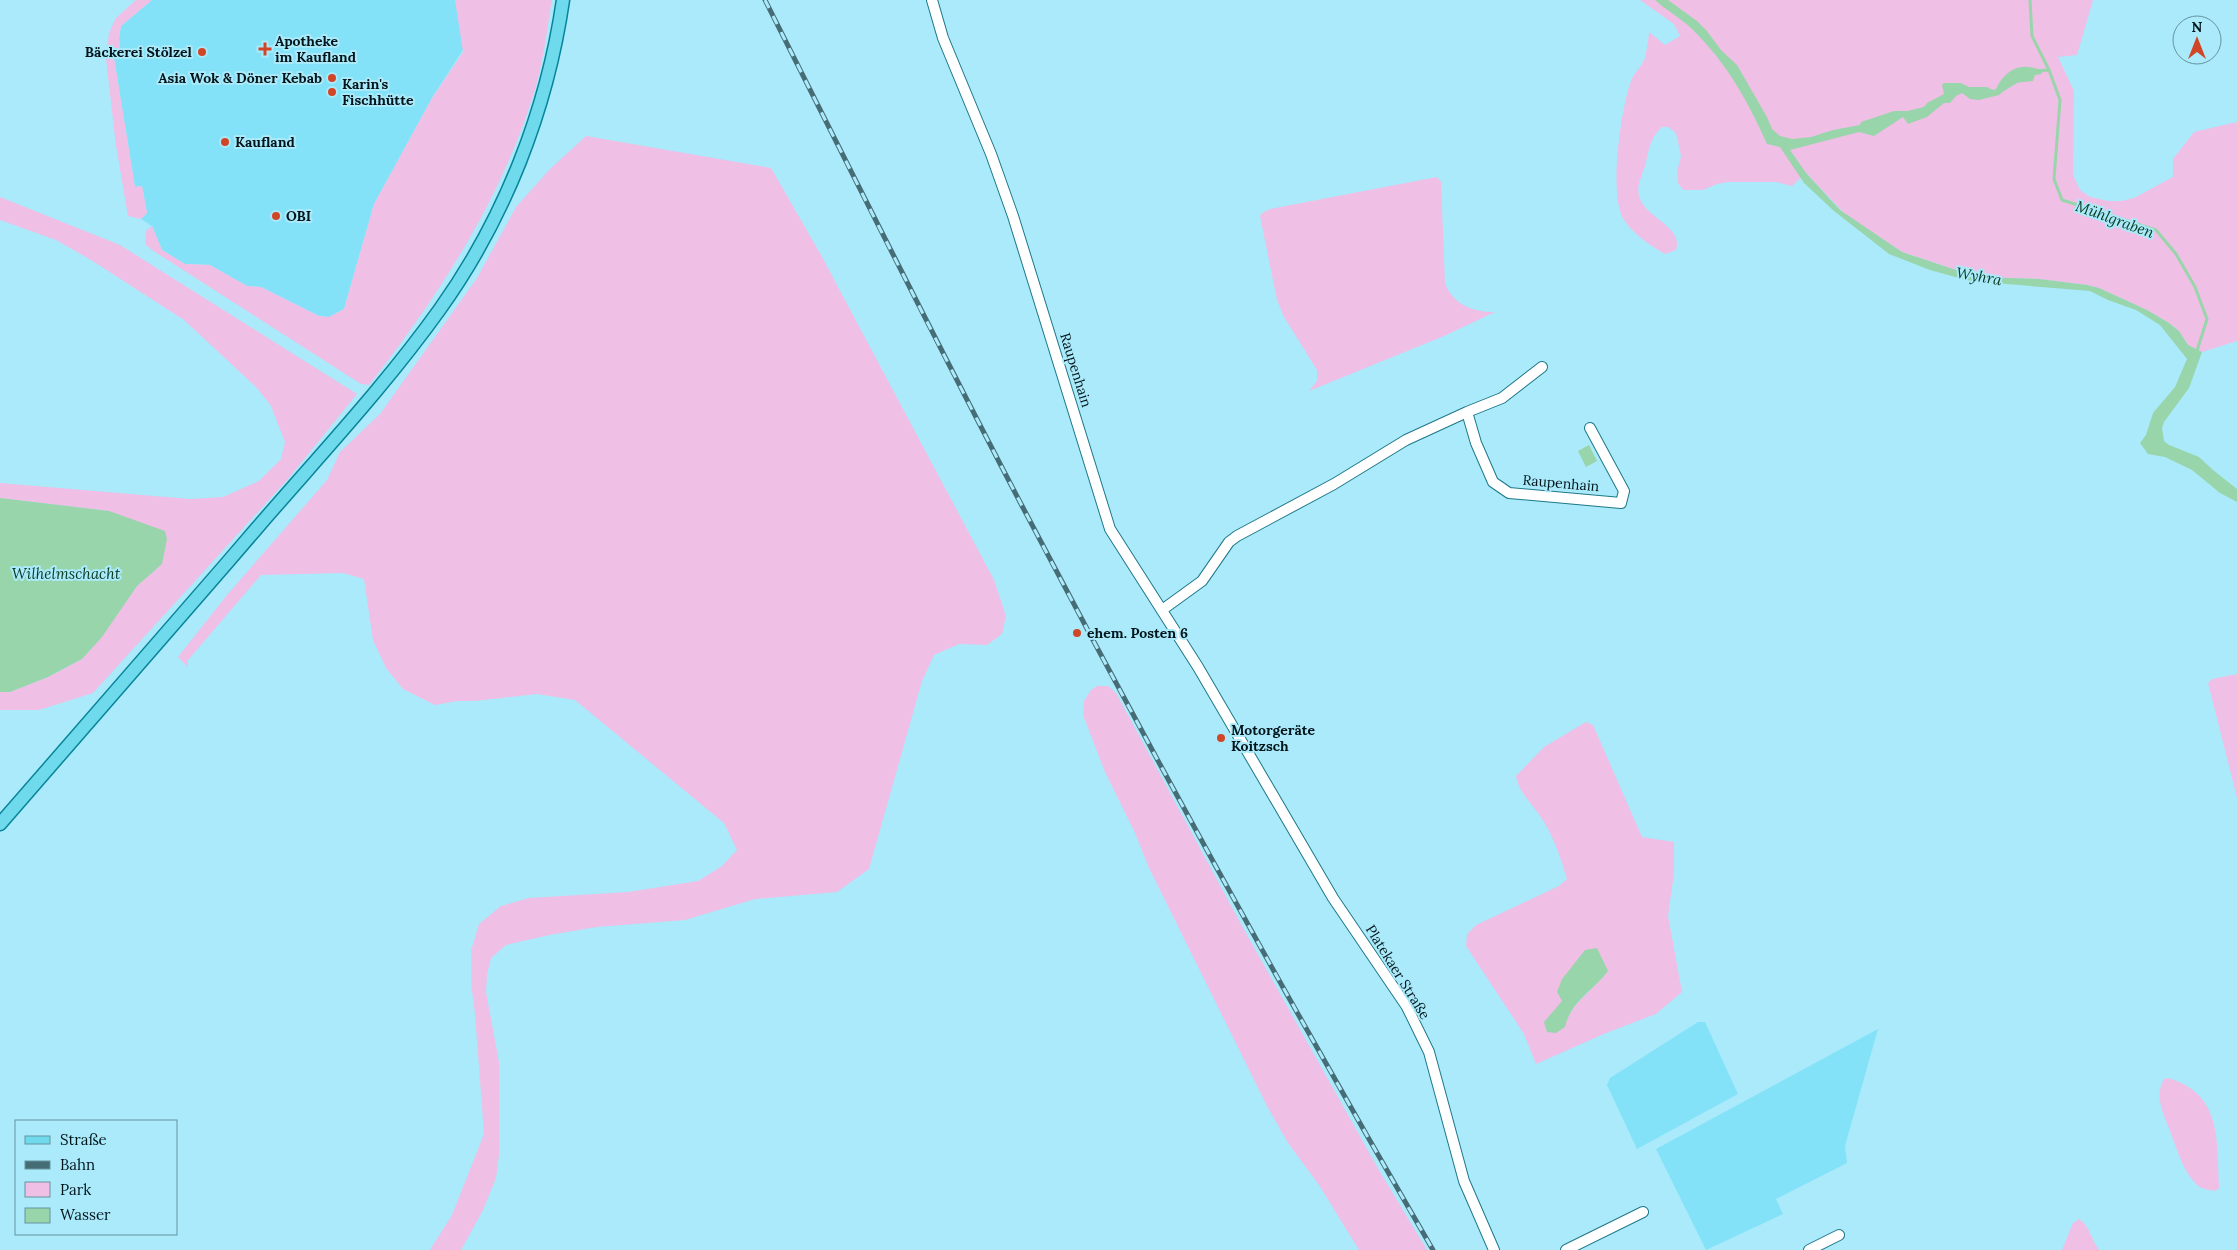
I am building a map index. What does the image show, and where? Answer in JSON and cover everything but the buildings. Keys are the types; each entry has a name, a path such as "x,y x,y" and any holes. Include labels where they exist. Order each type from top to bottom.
{"main road":[{"path":"0,824 372,396 441,308 494,220 521,160 550,72 563,0"}],"street":[{"name":"Raupenhain","path":"932,0 943,38 981,130 1013,216 1110,529 1162,610 1265,779"},
{"path":"1162,610 1202,581 1229,542 1237,536 1334,484 1406,440 1502,398 1542,367"},
{"name":"Raupenhain","path":"1467,412 1476,443 1493,482 1509,492 1621,502 1624,491 1590,428"},
{"name":"Platekaer Straße","path":"1265,779 1333,898 1395,987 1420,1032 1436,1076 1464,1181 1494,1250"},
{"path":"1566,1250 1643,1212"},
{"path":"1810,1250 1839,1235"}],"shaded area":[{"path":"152,0 495,0 432,98 374,204 344,309 329,317 319,316 261,287 247,286 210,265 185,264 162,250 152,226 141,219 147,213 142,186 135,187 114,58 121,57 119,38 121,26"},
{"path":"1698,1022 1705,1022 1738,1094 1637,1149 1607,1085 1610,1078"},
{"path":"1878,1029 1845,1146 1847,1163 1776,1199 1783,1214 1706,1250 1656,1149"}],"green space":[{"path":"136,0 152,0 121,26 119,38 121,57 114,58 135,187 142,186 147,213 141,219 128,216 116,146 106,59 109,33 116,18"},
{"path":"455,0 552,0 539,75 523,126 506,166 488,205 467,243 395,351 369,385 361,384 152,250 145,244 146,231 152,226 162,250 185,264 210,265 247,286 261,287 319,316 329,317 344,309 374,204 432,98 463,52"},
{"path":"1640,0 2093,0 2077,55 2058,57 2074,91 2073,175 2080,190 2090,197 2108,201 2134,198 2173,177 2173,159 2194,132 2237,122 2237,341 2202,352 2188,345 2179,331 2169,323 2147,310 2099,288 2039,279 1977,277 1902,252 1845,214 1806,173 1792,186 1776,182 1728,182 1703,190 1683,190 1678,183 1677,172 1681,156 1677,137 1675,132 1668,127 1662,127 1651,143 1638,191 1642,204 1669,228 1677,242 1676,250 1665,254 1632,230 1624,220 1619,208 1617,192 1618,152 1623,111 1631,81 1645,58 1649,32 1665,45 1680,36 1674,24"},
{"path":"586,136 771,168 821,255 994,580 1006,616 1002,634 987,645 959,644 934,655 922,681 869,869 837,892 755,899 685,920 597,927 549,935 506,945 491,958 486,992 499,1062 499,1155 496,1178 483,1210 461,1250 430,1250 452,1215 484,1134 471,983 471,951 479,924 501,906 529,898 628,892 698,881 722,866 737,850 724,823 575,700 537,694 475,701 457,701 435,705 403,689 386,668 373,640 364,579 343,573 261,575 188,660 188,667 178,657 227,595 327,480 340,452 380,414 477,278 516,207 550,169"},
{"path":"1437,177 1441,182 1445,283 1453,297 1465,306 1479,311 1495,312 1444,336 1309,391 1317,381 1317,370 1284,317 1277,300 1260,216 1270,209"},
{"path":"0,197 120,245 357,394 288,479 93,693 39,710 0,710 0,692 10,692 48,677 82,659 102,636 137,586 162,564 109,511 0,498 0,483 190,499 223,497 259,481 281,459 285,442 271,406 257,388 184,320 91,260 56,240 0,220"},
{"path":"2237,674 2237,798 2208,683 2212,679"},
{"path":"1097,686 1108,686 1116,693 1242,926 1380,1172 1427,1250 1359,1250 1319,1185 1288,1143 1267,1106 1149,868 1135,833 1105,772 1083,715 1084,701 1091,690"},
{"path":"1586,722 1593,725 1642,837 1674,842 1674,873 1668,916 1682,992 1656,1014 1606,1033 1536,1064 1524,1034 1466,946 1467,934 1476,925 1559,886 1567,879 1551,836 1540,816 1520,789 1516,776 1544,747","holes":["1608,971 1577,1004 1567,1018 1564,1027 1562,1001"]},
{"path":"2168,1078 2185,1085 2198,1095 2207,1106 2213,1120 2218,1151 2219,1184 2219,1188 2215,1191 2197,1185 2184,1167 2161,1107 2161,1086 2164,1079"},
{"path":"2079,1219 2088,1229 2099,1250 2062,1250 2073,1223"}],"water":[{"path":"1655,0 1668,0 1697,21 1707,31 1721,50 1737,65 1772,129 1780,136 1792,139 1811,137 1833,130 1860,125 1861,122 1894,111 1921,111 1927,103 1944,94 1942,85 1944,83 1961,83 1969,87 1987,87 1993,90 2013,70 2023,67 2041,69 2042,74 2035,75 2033,81 2014,83 1999,95 1979,100 1970,99 1962,93 1956,96 1950,103 1944,103 1927,117 1908,124 1903,117 1874,136 1859,132 1790,150 1806,173 1840,210 1902,252 1977,277 2039,279 2099,288 2147,310 2169,323 2179,331 2188,345 2202,352 2189,388 2164,422 2162,428 2164,441 2169,445 2199,457 2237,489 2237,502 2220,493 2192,470 2165,457 2148,454 2140,443 2146,435 2153,413 2175,387 2187,359 2160,325 2136,310 2090,291 1970,281 1930,270 1889,254 1834,211 1804,183 1780,147 1767,144 1744,97 1726,69 1688,25"},
{"path":"1589,445 1597,461 1586,467 1578,451"},
{"name":"Wilhelmschacht","path":"0,498 109,511 165,531 167,539 162,564 137,586 102,637 82,659 48,677 10,692 0,692"},
{"path":"1597,948 1608,971 1577,1003 1565,1027 1556,1033 1547,1032 1544,1022 1562,1001 1557,992 1562,979 1585,950"}],"waterway":[{"name":"Mühlgraben","path":"2030,0 2032,36 2049,70 2060,100 2054,179 2062,200 2156,230 2176,254 2195,287 2207,319 2197,351"},
{"name":"Mühlgraben","path":"2037,71 2049,70"},
{"name":"Mühlgraben","path":"2004,89 2016,82"},
{"name":"Mühlgraben","path":"1910,112 1926,108"}],"railway":[{"path":"765,0 955,377 1120,691 1274,972 1433,1250"}],"place":[{"name":"Apotheke im Kaufland","path":"265,49"},
{"name":"Bäckerei Stölzel","path":"202,52"},
{"name":"Asia Wok & Döner Kebab","path":"332,78"},
{"name":"Karin's Fischhütte","path":"332,92"},
{"name":"Kaufland","path":"225,142"},
{"name":"OBI","path":"276,216"},
{"name":"ehem. Posten 6","path":"1077,633"},
{"name":"Motorgeräte Koitzsch","path":"1221,738"}],"water label":[{"name":"Wyhra","path":"1979,276"}]}
